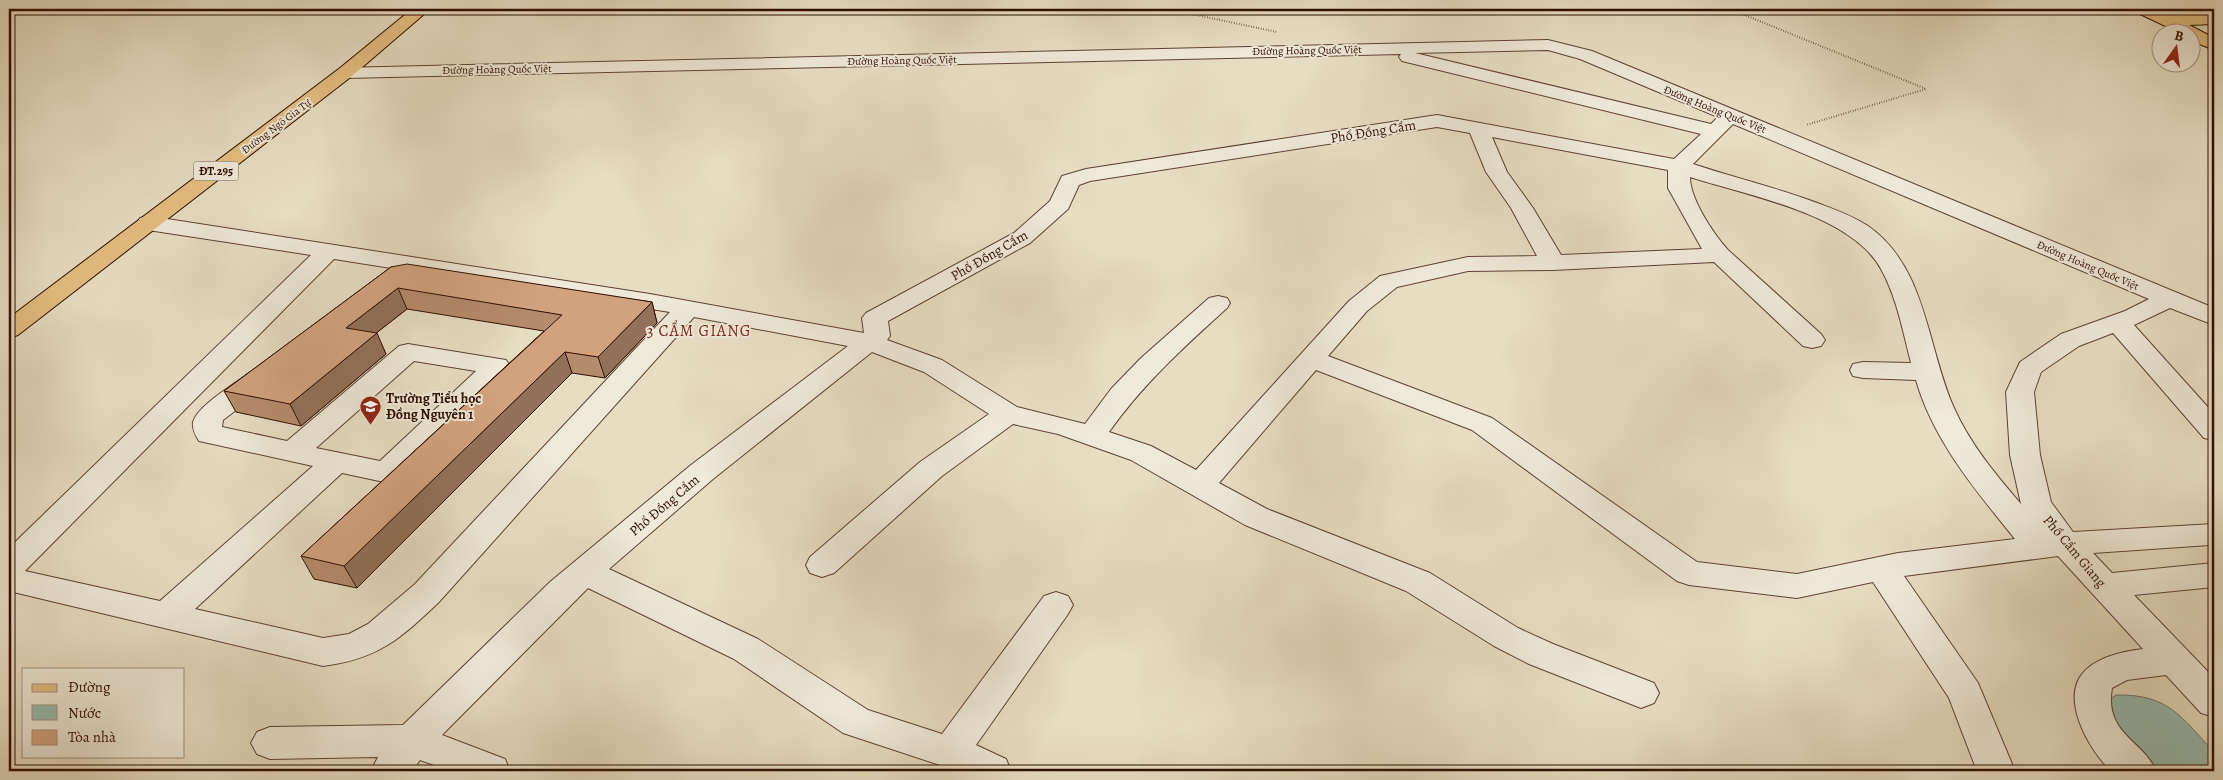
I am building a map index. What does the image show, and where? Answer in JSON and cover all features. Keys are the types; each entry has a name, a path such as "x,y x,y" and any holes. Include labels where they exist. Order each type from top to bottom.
{"main road":[{"name":"Đường Ngô Gia Tự","path":"9,330 346,72 422,9"},
{"path":"2144,9 2170,22"},
{"path":"2193,9 2214,19"},
{"path":"2166,20 2214,19"},
{"path":"2200,38 2214,45"}],"street":[{"name":"Đường Hoàng Quốc Việt","path":"346,72 1374,49 1516,44 1554,46 1586,55 1722,123 1776,134 2214,317"},
{"path":"1374,49 1722,123"},
{"name":"Phố Đồng Cẩm","path":"390,771 412,740 562,592 702,472 877,336 875,318 1022,238 1060,204 1070,181 1086,175 1437,121 1679,166 1817,211 1844,222 1861,233 1884,256 1904,291 1927,372 1940,408 1966,456 2052,546"},
{"path":"1722,123 1679,166 1678,188 1707,240 1720,255 1812,340"},
{"path":"1478,129 1497,172 1522,208 1553,263"},
{"path":"148,223 688,308 869,342 933,366 1008,414 1065,427 1141,453 1256,517 1418,582 1506,637 1541,654 1641,693"},
{"path":"9,567 329,251"},
{"path":"1198,486 1358,306 1389,281 1468,264 1553,263 1720,255"},
{"path":"386,283 394,277 404,279 421,265"},
{"name":"Phố Cẩm Giang","path":"2168,299 2134,316 2070,340 2028,368 2020,392 2025,455 2036,504 2052,546 2104,586 2214,702"},
{"path":"1091,436 1121,395 1150,364 1218,303"},
{"path":"9,579 323,652 345,651 369,641 391,627 451,568 688,308"},
{"path":"2116,322 2214,431"},
{"path":"279,364 210,416 207,424 209,434 336,462 395,474 497,366 408,352 292,452"},
{"path":"1312,359 1482,424 1689,573 1797,586 1881,568 2052,546 2210,534"},
{"path":"1863,370 1927,372"},
{"path":"822,565 931,469 1008,414"},
{"path":"166,616 336,462"},
{"path":"1881,568 1965,693 1996,771"},
{"path":"585,572 746,649 856,722 970,759 992,771"},
{"path":"2104,586 2214,575"},
{"path":"950,752 1056,604"},
{"path":"2132,771 2102,734 2093,711 2093,693 2098,679 2114,670 2140,663 2174,660"},
{"path":"270,743 412,740 474,762 491,771"}],"path":[{"path":"1168,9 1279,32"},
{"path":"1730,9 1926,89 1776,134"}],"water":[{"path":"2116,695 2149,699 2162,703 2172,710 2214,752 2214,771 2153,771 2114,740 2107,702"}],"building":[{"path":"407,264 652,302 598,357 565,352 344,566 301,556 562,315 398,288 346,328 377,333 290,404 224,391 391,267"}],"place":[{"name":"Trường Tiểu học Đồng Nguyên 1","path":"370,425"}],"district":[{"name":"3 CẨM GIANG","path":"699,330"}]}
